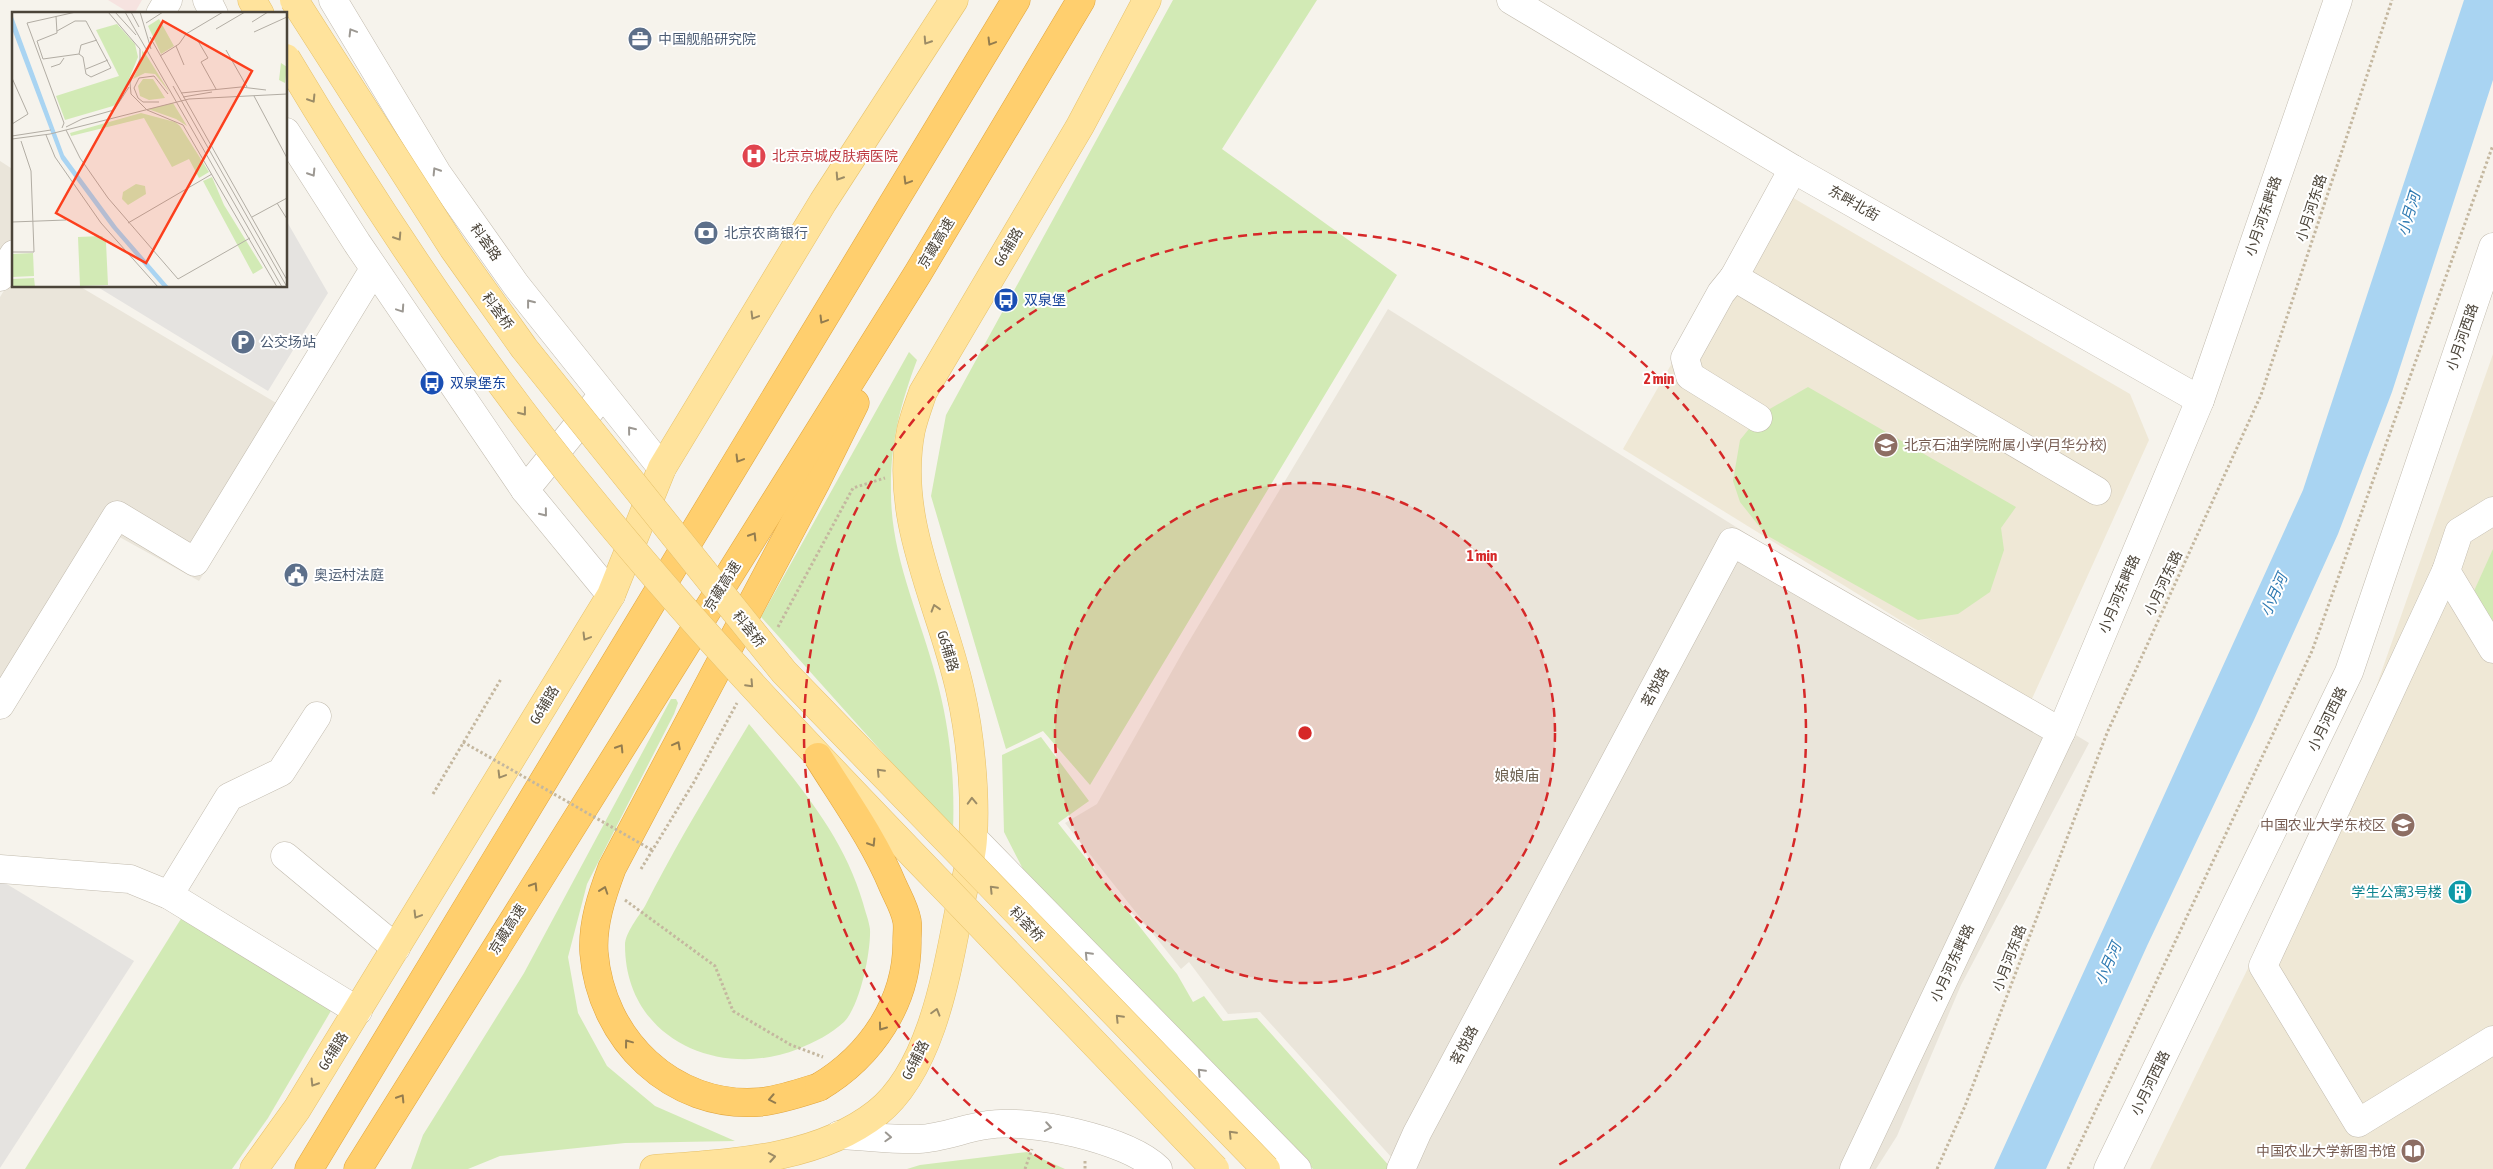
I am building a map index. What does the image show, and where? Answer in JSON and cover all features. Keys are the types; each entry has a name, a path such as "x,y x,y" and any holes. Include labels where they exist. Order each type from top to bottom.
{"highway":[{"path":"309,1169 1016,0"},
{"name":"京藏高速","path":"358,1169 918,273 1081,0"},
{"path":"818,757 881,858 907,921 907,960 899,995 886,1022 866,1048 836,1076 819,1086 790,1096 760,1102 726,1100 690,1090 662,1076 630,1046 614,1023 600,992 594,952 598,905 612,868 815,484 918,273"},
{"path":"375,1169 384,1126"},
{"path":"298,1169 332,1131"}],"main road":[{"name":"科荟桥","path":"294,0 453,248 524,348 784,672 1266,1169"},
{"name":"G6辅路","path":"254,1169 297,1109 358,1011 611,595 662,468 823,202 954,0"},
{"name":"G6辅路","path":"654,1169 769,1158 796,1152 839,1135 877,1113 903,1084 933,1022 947,974 973,838 970,761 960,690 913,535 908,470 911,430 923,392 1080,126 1147,0"},
{"path":"288,61 412,259 494,375 592,502 736,670 1215,1169"}],"street":[{"path":"161,12 168,0"},
{"path":"207,0 213,12"},
{"name":"科荟路","path":"333,0 437,173 516,285 662,468"},
{"name":"东畔北街","path":"1512,0 1793,169 2200,400"},
{"name":"小月河东畔路","path":"1854,1169 2061,732 2200,400 2338,0"},
{"path":"288,135 374,268 525,490 611,595"},
{"path":"1758,418 1690,376 1685,358 1721,294 1734,277 1793,169"},
{"name":"小月河西路","path":"2108,1169 2349,672 2493,246"},
{"path":"0,277 12,257"},
{"path":"0,704 116,515 195,562 374,268"},
{"path":"1734,277 2097,492"},
{"path":"525,490 603,395"},
{"path":"2493,511 2459,532 2446,572 2263,966 2358,1123 2493,1040"},
{"name":"茗悦路","path":"1401,1169 1417,1133 1732,542 2061,732"},
{"path":"2446,572 2493,649"},
{"path":"169,896 229,797 281,772 317,716"},
{"path":"973,838 1297,1169"},
{"path":"285,856 396,948"},
{"path":"0,869 130,879 169,896 358,1011"},
{"path":"839,1135 921,1139 989,1124 1044,1126 1089,1135 1149,1161 1158,1169"}],"path":[{"name":"小月河东路","path":"1936,1169 1969,1097 2107,732 2261,395 2392,0"},
{"path":"2068,1169 2312,651 2493,145"},
{"path":"774,635 853,488 908,470"},
{"path":"433,794 501,679"},
{"path":"638,874 694,782 741,696"},
{"path":"463,742 652,850"},
{"path":"619,906 628,891"},
{"path":"623,899 715,966 733,1011 791,1045 822,1055 814,1059"},
{"path":"1025,1169 1034,1144"},
{"path":"1085,1158 1085,1169"}],"shaded area":[{"path":"108,0 142,0 135,12 128,12"},
{"path":"0,161 12,169 12,269 0,288"},
{"name":"北京石油学院附属小学(月华分校)","path":"1773,186 2130,394 2149,440 2031,701 1623,449"},
{"name":"公交场站","path":"288,223 328,293 268,391 99,288 288,288"},
{"path":"12,277 12,288 82,288 300,417 199,581 114,534 0,719 0,297"},
{"path":"1388,309 1760,542 2089,743 1961,985 1897,1136 1876,1169 1402,1169 1260,1012 1228,1014 1189,962 1181,969 1065,823 1097,804 1185,648"},
{"name":"中国农业大学东校区","path":"2493,354 2493,1169 2150,1169 2253,958 2374,693"},
{"path":"0,880 134,961 0,1168"}],"green space":[{"path":"1173,0 1317,0 1222,149 1397,275 1090,785 1043,731 1006,749 931,496 946,415"},
{"path":"909,352 917,360 901,409 894,441 891,475 892,517 901,563 929,654 945,715 952,772 953,831 761,617"},
{"path":"1808,387 2016,507 2001,528 2004,550 1990,592 1958,614 1918,620 1766,535 1740,502 1733,481 1740,440 1761,414"},
{"path":"2493,549 2493,622 2474,591"},
{"path":"671,699 676,699 678,703 674,714 587,884 568,957 578,1013 607,1066 655,1106 735,1141 625,1143 500,1156 468,1169 411,1169 423,1135 524,973"},
{"path":"749,724 800,786 843,853 863,903 870,929 870,939 860,992 850,1014 844,1022 811,1044 798,1049 768,1057 738,1059 709,1055 682,1044 659,1027 641,1005 629,978 625,945 630,930"},
{"path":"1041,737 1089,801 1058,823 1177,974 1193,1002 1204,996 1223,1021 1257,1018 1392,1169 1313,1169 1027,877 1004,832 1002,755"},
{"path":"184,914 335,1004 268,1118 232,1169 25,1169"},
{"path":"1027,1152 1065,1169 907,1169 920,1165"}],"water":[{"name":"小月河","path":"2464,0 2493,0 2493,80 2392,392 2338,534 2046,1169 1994,1169 2303,490"}],"place":[{"name":"中国舰船研究院","path":"640,39"},
{"name":"北京京城皮肤病医院","path":"754,156"},
{"name":"北京农商银行","path":"706,233"},
{"name":"双泉堡","path":"1006,300"},
{"name":"公交场站","path":"243,342"},
{"name":"双泉堡东","path":"432,383"},
{"name":"北京石油学院附属小学(月华分校)","path":"1886,445"},
{"name":"奥运村法庭","path":"296,575"},
{"name":"中国农业大学东校区","path":"2403,825"},
{"name":"学生公寓3号楼","path":"2460,892"},
{"name":"中国农业大学新图书馆","path":"2413,1151"}],"district":[{"name":"娘娘庙","path":"1517,776"}]}
